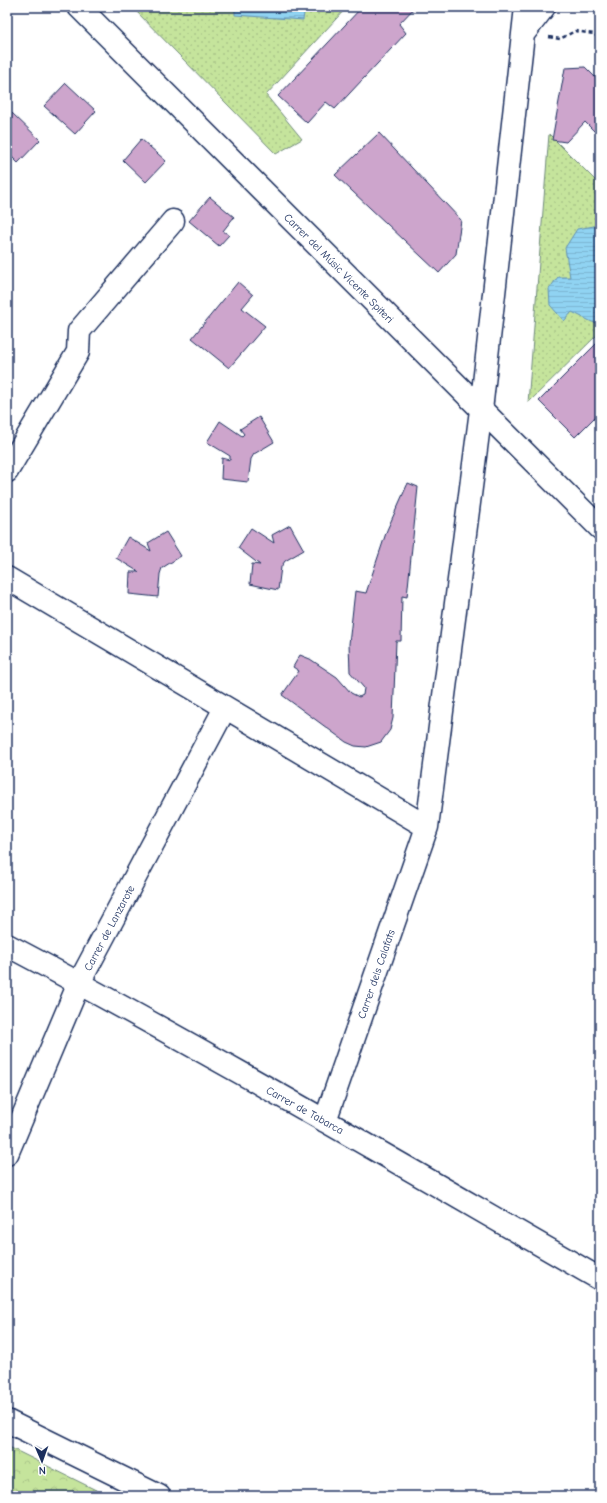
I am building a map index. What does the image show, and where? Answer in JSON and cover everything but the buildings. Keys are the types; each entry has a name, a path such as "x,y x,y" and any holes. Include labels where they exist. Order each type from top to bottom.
{"street":[{"name":"Carrer del Músic Vicente Spiteri","path":"79,7 600,528"},
{"name":"Carrer dels Calafats","path":"325,1121 427,827 481,410 526,7"},
{"path":"524,33 544,7"},
{"path":"7,472 78,352 78,331 173,221"},
{"path":"7,578 427,827"},
{"name":"Carrer de Lanzarote","path":"7,1154 79,983 225,708"},
{"name":"Carrer de Tabarca","path":"7,945 79,983 325,1121 600,1279"},
{"path":"7,1421 159,1496"}],"green space":[{"path":"132,7 347,7 266,95 302,139 276,154"},
{"path":"549,134 600,185 600,332 528,403"},
{"path":"7,1446 108,1496 7,1496"}],"water":[{"path":"235,7 305,7 303,20 235,15"},
{"path":"600,225 600,323 592,322 572,312 564,321 550,305 549,289 558,277 570,277 565,248 577,229"}]}
